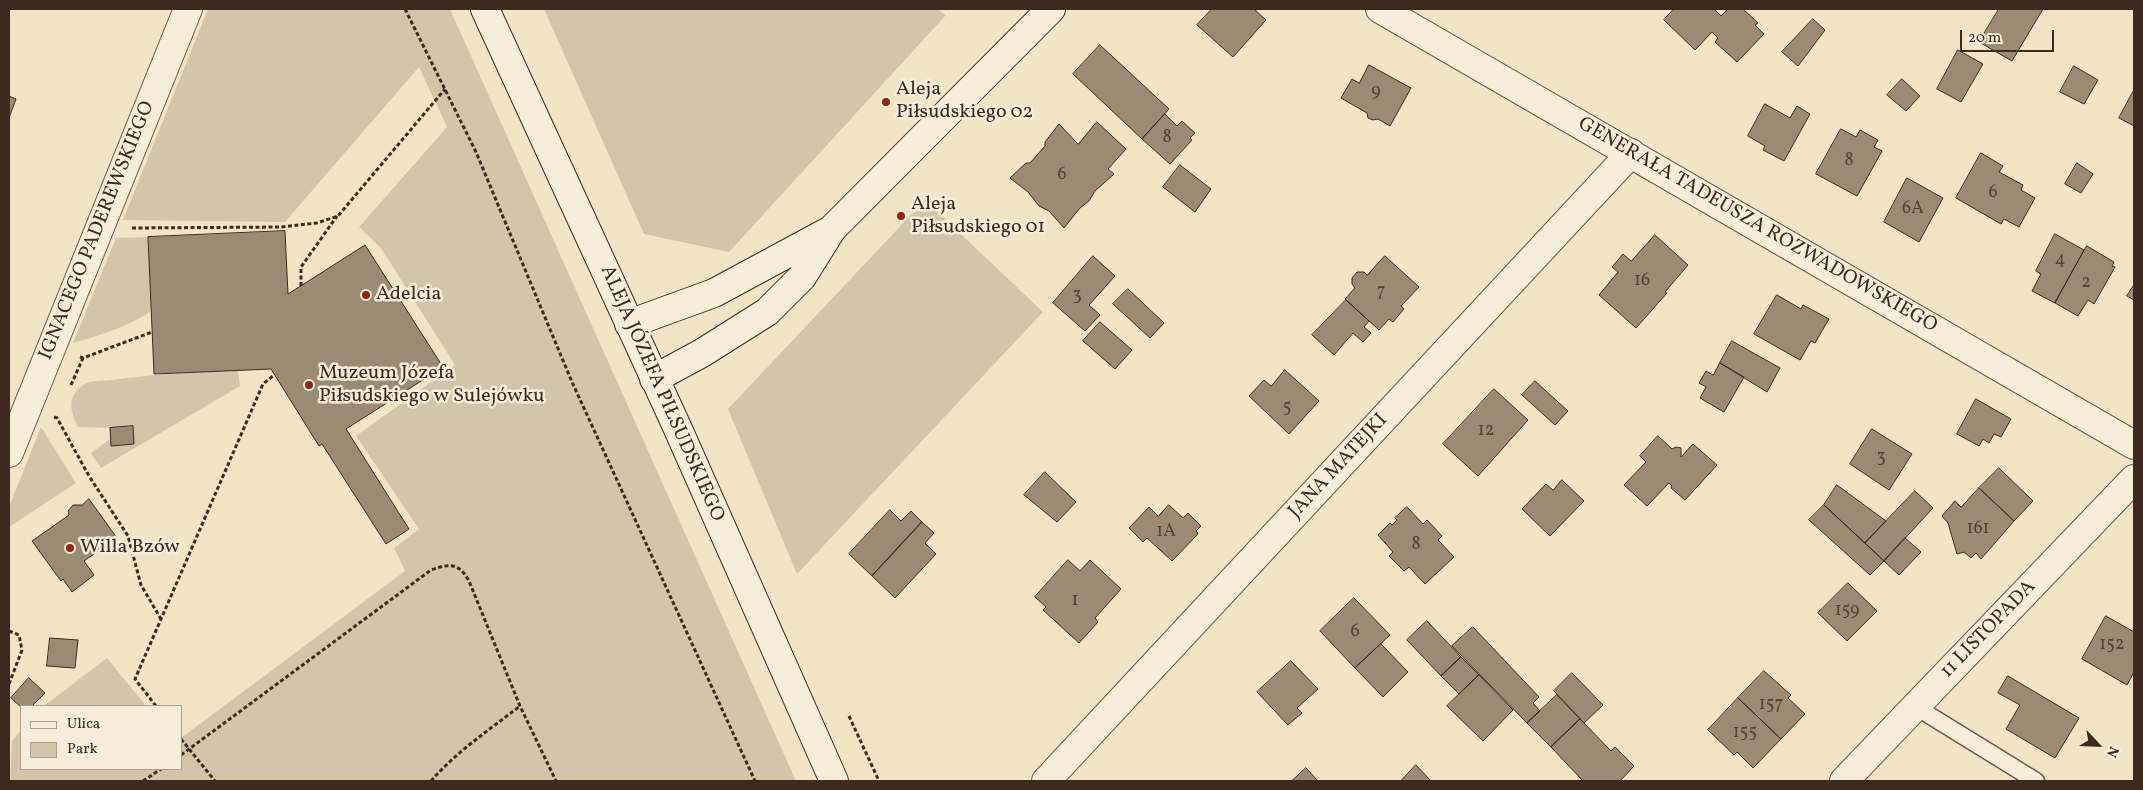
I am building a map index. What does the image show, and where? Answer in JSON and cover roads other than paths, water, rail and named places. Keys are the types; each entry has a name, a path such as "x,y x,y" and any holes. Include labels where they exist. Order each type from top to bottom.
{"street":[{"name":"IGNACEGO PADEREWSKIEGO","path":"9,453 188,9"},
{"name":"ALEJA JÓZEFA PIŁSUDSKIEGO","path":"485,9 654,379 834,781"},
{"path":"654,379 702,353 767,312 802,277 832,229 1051,9"},
{"name":"GENERAŁA TADEUSZA ROZWADOWSKIEGO","path":"1380,9 1416,16 1632,153 2134,445"},
{"name":"JANA MATEJKI","path":"1046,781 1632,153"},
{"path":"629,324 714,293 832,229"},
{"name":"11 LISTOPADA","path":"1844,781 2134,479"}],"lane":[{"path":"1916,707 2036,781"}],"place":[{"name":"Aleja Piłsudskiego 02","path":"886,102"},
{"name":"Aleja Piłsudskiego 01","path":"901,216"},
{"name":"Adelcia","path":"366,295"},
{"name":"Muzeum Józefa Piłsudskiego w Sulejówku","path":"309,385"},
{"name":"Willa Bzów","path":"70,548"}]}
